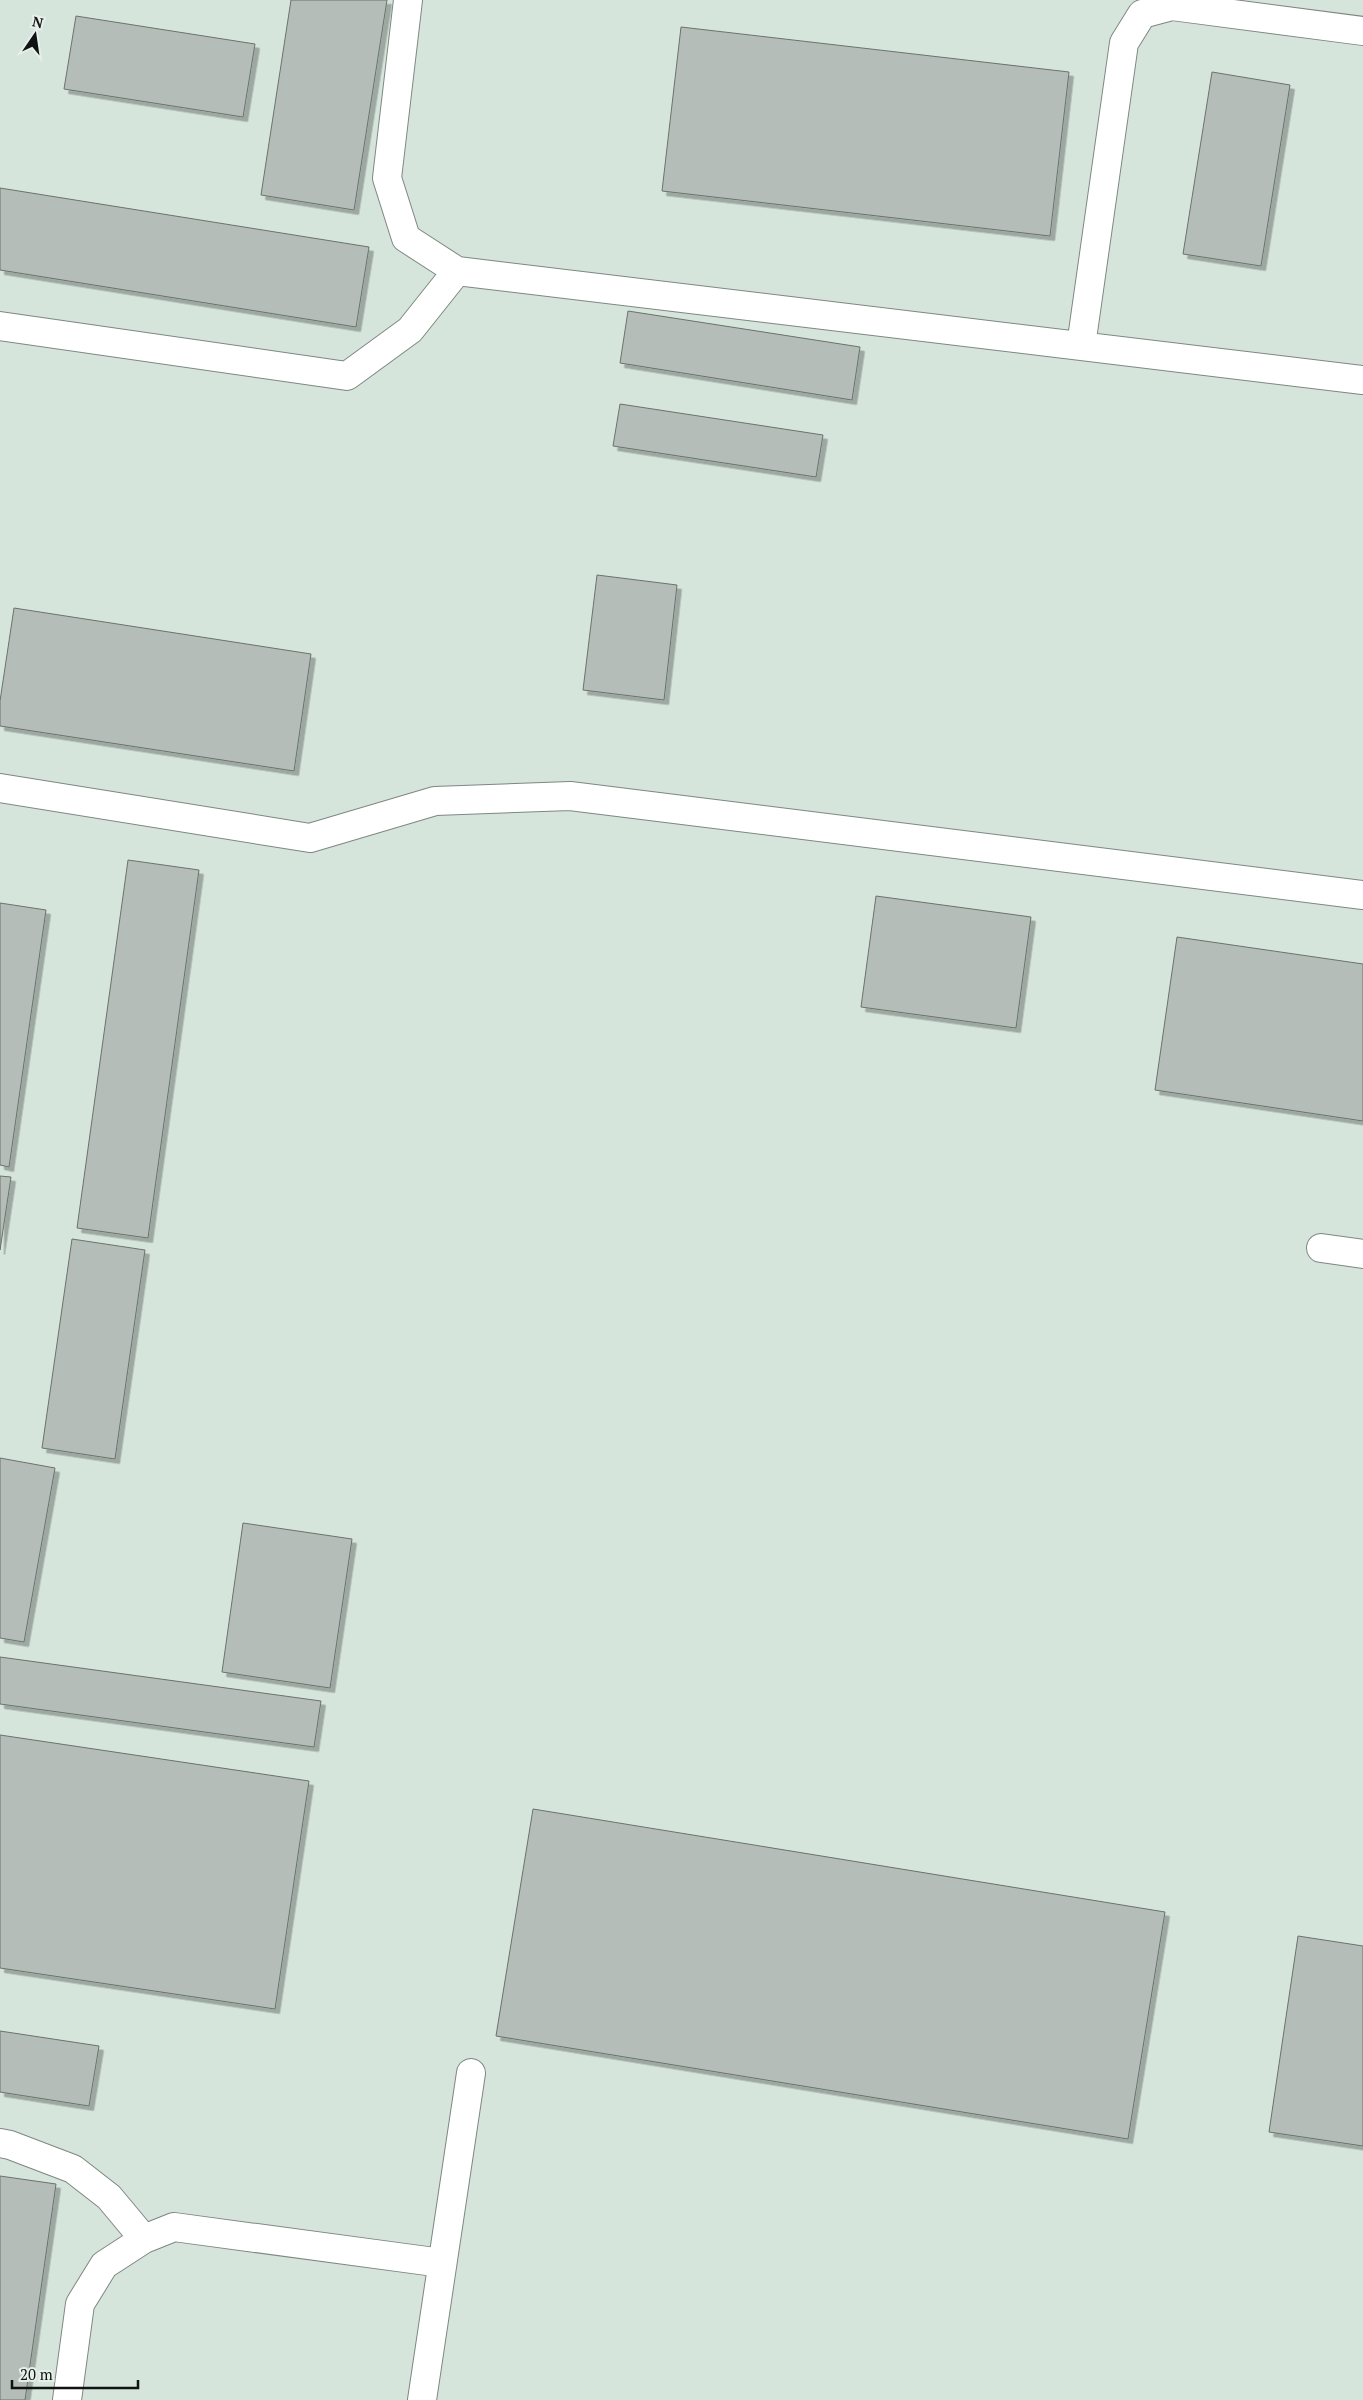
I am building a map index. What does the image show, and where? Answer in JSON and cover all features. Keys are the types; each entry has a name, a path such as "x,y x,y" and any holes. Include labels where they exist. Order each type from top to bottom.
{"lane":[{"path":"408,0 387,178 406,238 457,271 1363,380"},
{"path":"1081,346 1124,43 1142,14 1172,6 1363,31"},
{"path":"0,326 346,376 410,330 457,271"},
{"path":"0,788 310,838 435,801 570,796 1363,895"},
{"path":"1321,1248 1363,1254"},
{"path":"422,2400 472,2073"},
{"path":"0,2143 73,2169 109,2197 144,2239"},
{"path":"67,2400 80,2304 104,2265 144,2239 174,2227 442,2263"}],"shaded area":[{"path":"0,0 1363,0 1363,2400 0,2400"}],"building":[{"path":"291,0 387,0 354,210 261,195"},
{"path":"76,16 255,44 243,117 64,89"},
{"path":"681,27 1069,72 1050,236 662,191"},
{"path":"1212,72 1290,85 1261,266 1183,254"},
{"path":"0,188 369,247 356,327 0,270"},
{"path":"628,311 860,347 852,400 620,363"},
{"path":"620,404 823,435 816,477 613,446"},
{"path":"597,575 677,585 664,700 583,690"},
{"path":"14,608 311,654 294,771 0,726 0,701"},
{"path":"128,860 199,870 148,1238 77,1228"},
{"path":"876,896 1031,917 1016,1028 861,1007"},
{"path":"0,903 46,910 9,1167 0,1165"},
{"path":"1177,937 1363,964 1363,1121 1155,1090"},
{"path":"0,1176 11,1177 0,1250"},
{"path":"72,1239 145,1250 115,1459 42,1448"},
{"path":"0,1458 55,1468 24,1642 0,1638"},
{"path":"243,1523 352,1539 330,1688 222,1672"},
{"path":"0,1657 321,1701 314,1747 0,1704"},
{"path":"0,1735 309,1781 275,2009 0,1968"},
{"path":"533,1809 1165,1912 1128,2139 496,2036"},
{"path":"1298,1936 1363,1946 1363,2146 1269,2132"},
{"path":"0,2031 99,2046 89,2106 0,2092"},
{"path":"0,2176 56,2184 25,2400 0,2400"}]}
